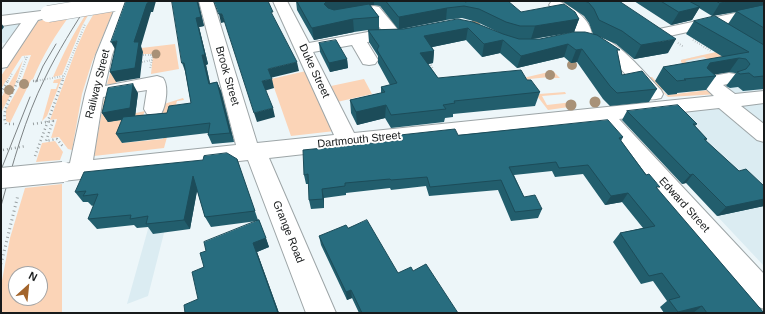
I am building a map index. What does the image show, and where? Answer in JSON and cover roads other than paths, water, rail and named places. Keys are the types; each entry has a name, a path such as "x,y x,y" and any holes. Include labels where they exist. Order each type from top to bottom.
{"street":[{"name":"Brook Street","path":"206,1 252,151"},
{"path":"752,1 764,7"},
{"path":"1,21 121,2"},
{"name":"Railway Street","path":"70,164 94,94 104,55 121,2"},
{"name":"Duke Street","path":"287,5 304,49 348,142"},
{"path":"556,5 579,21 584,30 584,37"},
{"path":"335,16 374,10 394,36"},
{"path":"628,16 656,34 764,11"},
{"path":"694,12 728,35"},
{"path":"8,65 40,15"},
{"path":"304,49 368,37 411,34"},
{"path":"567,37 584,37 601,43 617,56 667,108"},
{"path":"357,39 369,60"},
{"path":"729,78 708,82 764,135"},
{"path":"94,94 157,82 154,109"},
{"name":"Dartmouth Street","path":"10,184 70,164 252,151 348,142 764,97"},
{"name":"Edward Street","path":"604,115 764,295"},
{"name":"Grange Road","path":"252,151 258,183 321,313"}],"tram line":[{"path":"1,206 31,109 50,68 90,1"},
{"path":"36,82 43,66 56,44"},
{"path":"1,170 30,97"}]}
